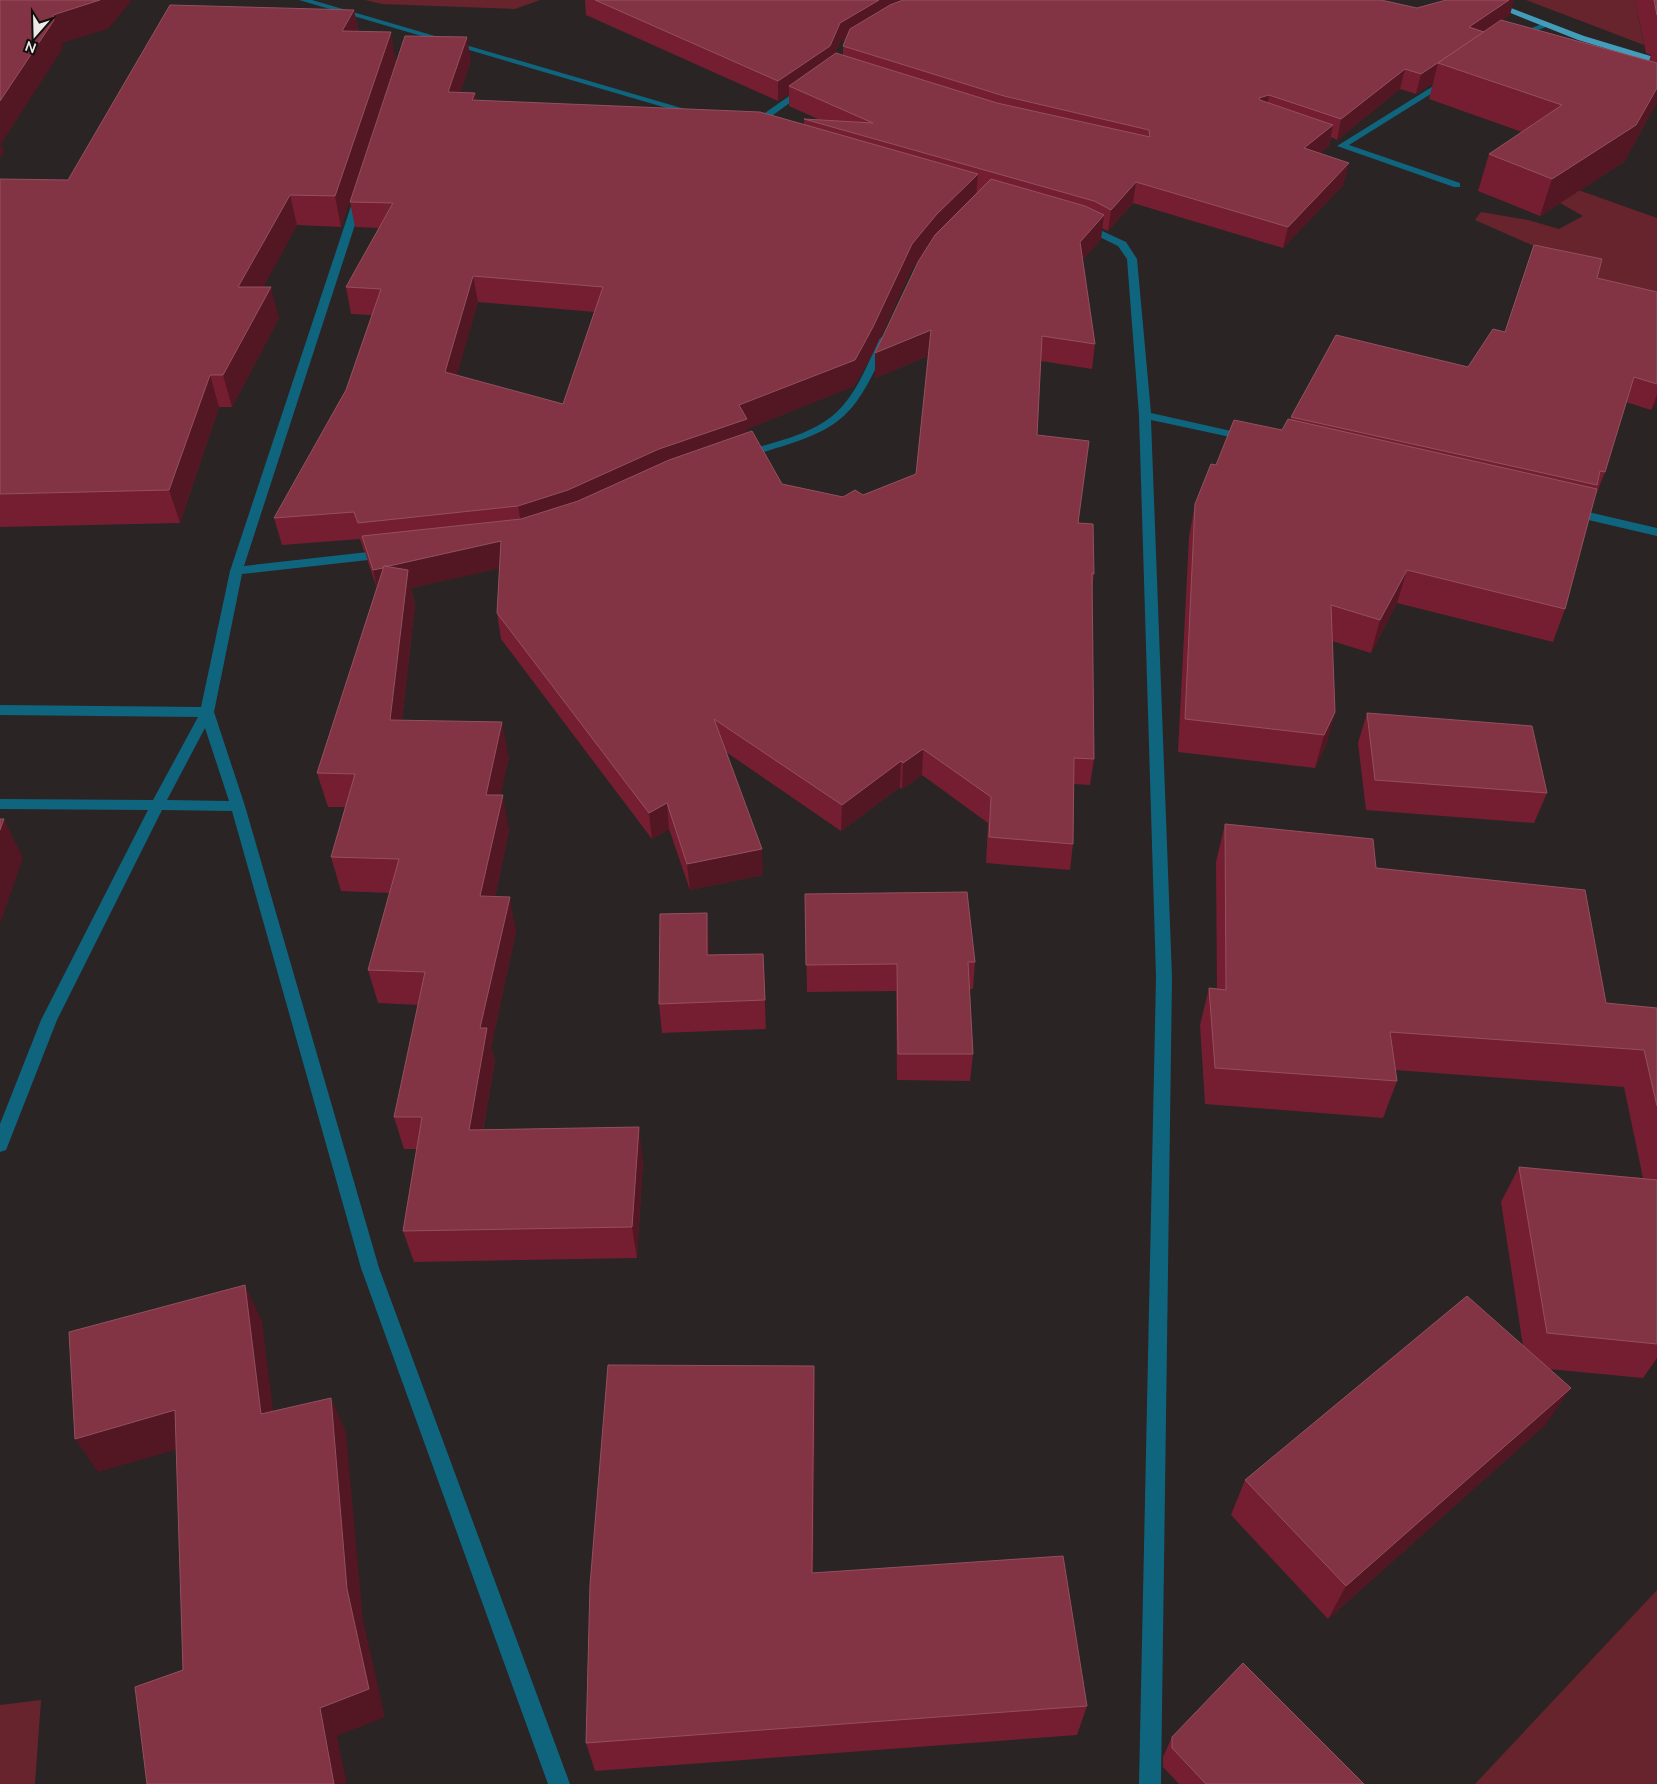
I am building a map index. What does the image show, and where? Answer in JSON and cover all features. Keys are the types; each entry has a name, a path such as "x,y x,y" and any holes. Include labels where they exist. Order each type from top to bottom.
{"main road":[{"path":"1482,0 1581,38 1657,61"}],"street":[{"path":"303,0 709,117"},
{"path":"1503,41 1546,25"},
{"path":"406,50 412,32"},
{"path":"1457,185 1338,144 1458,74"},
{"path":"748,128 812,85"},
{"path":"0,1145 49,1020 157,806 207,712 236,571 364,181"},
{"path":"1078,224 1122,244 1132,259 1145,415 1164,977 1150,1784"},
{"path":"727,460 812,432 831,423 846,410 867,377 887,332"},
{"path":"1145,415 1261,441"},
{"path":"1560,510 1657,532"},
{"path":"236,571 395,553"},
{"path":"0,710 207,712"},
{"path":"207,712 238,806 370,1268 559,1784"},
{"path":"0,804 238,806"}],"shaded area":[{"path":"365,0 540,0 515,9 382,4"},
{"path":"1526,0 1635,0 1644,45"},
{"path":"1567,186 1657,218 1657,301 1605,289 1541,249 1475,220 1481,212 1528,220 1559,229 1583,216 1560,203"},
{"path":"1657,1590 1657,1784 1475,1784"},
{"path":"41,1700 35,1784 0,1784 0,1705"}],"building":[{"path":"0,0 100,0 53,15 54,20 0,101"},
{"path":"595,0 879,0 840,23 830,46 778,81"},
{"path":"903,0 1381,0 1417,8 1446,0 1509,0 1469,27 1484,32 1421,74 1405,69 1341,119 1269,95 1259,98 1260,100 1333,125 1304,148 1349,163 1288,227 1136,182 1111,210 1094,201 804,119 873,123 789,86 836,53 997,103 1150,137 1149,130 1004,96 843,46 850,29 890,5"},
{"path":"1654,0 1657,0 1657,15"},
{"path":"170,5 354,10 342,31 391,32 335,196 290,195 238,287 271,287 223,375 210,375 169,490 0,494 0,179 68,180"},
{"path":"1501,20 1657,63 1657,88 1636,125 1552,179 1489,154 1562,105 1438,63"},
{"path":"405,36 467,37 448,92 475,93 472,100 760,112 978,174 936,215 912,244 873,327 855,360 739,405 747,419 659,449 568,490 518,506 358,523 354,512 274,518 346,390 381,289 346,287 393,203 350,202","holes":["473,276 603,287 563,404 445,372"]},
{"path":"991,179 1085,206 1104,215 1080,242 1095,344 1042,336 1037,435 1089,441 1078,523 1093,524 1094,759 1074,758 1073,844 989,837 991,797 923,749 903,763 901,761 842,805 714,719 762,849 687,864 667,803 649,813 497,613 501,541 373,570 362,536 521,519 578,501 669,460 752,431 782,484 843,497 855,490 863,495 916,474 931,330 875,353 918,262 935,235"},
{"path":"1534,245 1602,259 1597,278 1657,292 1657,384 1634,377 1605,472 1600,471 1597,485 1291,417 1336,335 1468,367 1493,329 1505,332"},
{"path":"1288,419 1597,489 1565,609 1407,570 1380,620 1331,605 1335,712 1324,735 1185,719 1195,504 1211,464 1216,465 1234,420 1282,430"},
{"path":"384,566 408,570 390,720 502,722 486,795 503,795 480,896 510,897 480,1028 487,1028 469,1130 639,1127 632,1227 403,1231 422,1117 394,1117 425,972 368,970 399,859 331,857 355,774 317,773"},
{"path":"1367,713 1532,726 1547,793 1375,780"},
{"path":"0,819 4,819 0,830"},
{"path":"1225,824 1373,839 1376,868 1585,890 1606,1003 1657,1008 1657,1106 1644,1050 1390,1032 1397,1081 1215,1068 1209,988 1226,990"},
{"path":"967,892 975,962 968,962 973,1054 898,1054 897,964 806,965 805,894"},
{"path":"707,913 707,955 763,954 765,1000 659,1004 660,914"},
{"path":"1519,1167 1657,1180 1657,1344 1547,1333"},
{"path":"245,1285 261,1414 331,1398 347,1589 369,1689 320,1708 334,1784 147,1784 135,1687 183,1670 175,1410 75,1439 69,1332"},
{"path":"1467,1296 1571,1388 1346,1586 1245,1480"},
{"path":"608,1365 814,1366 812,1573 1063,1556 1087,1706 586,1743 590,1585"},
{"path":"1243,1663 1364,1784 1206,1784 1172,1748 1172,1737"}]}
